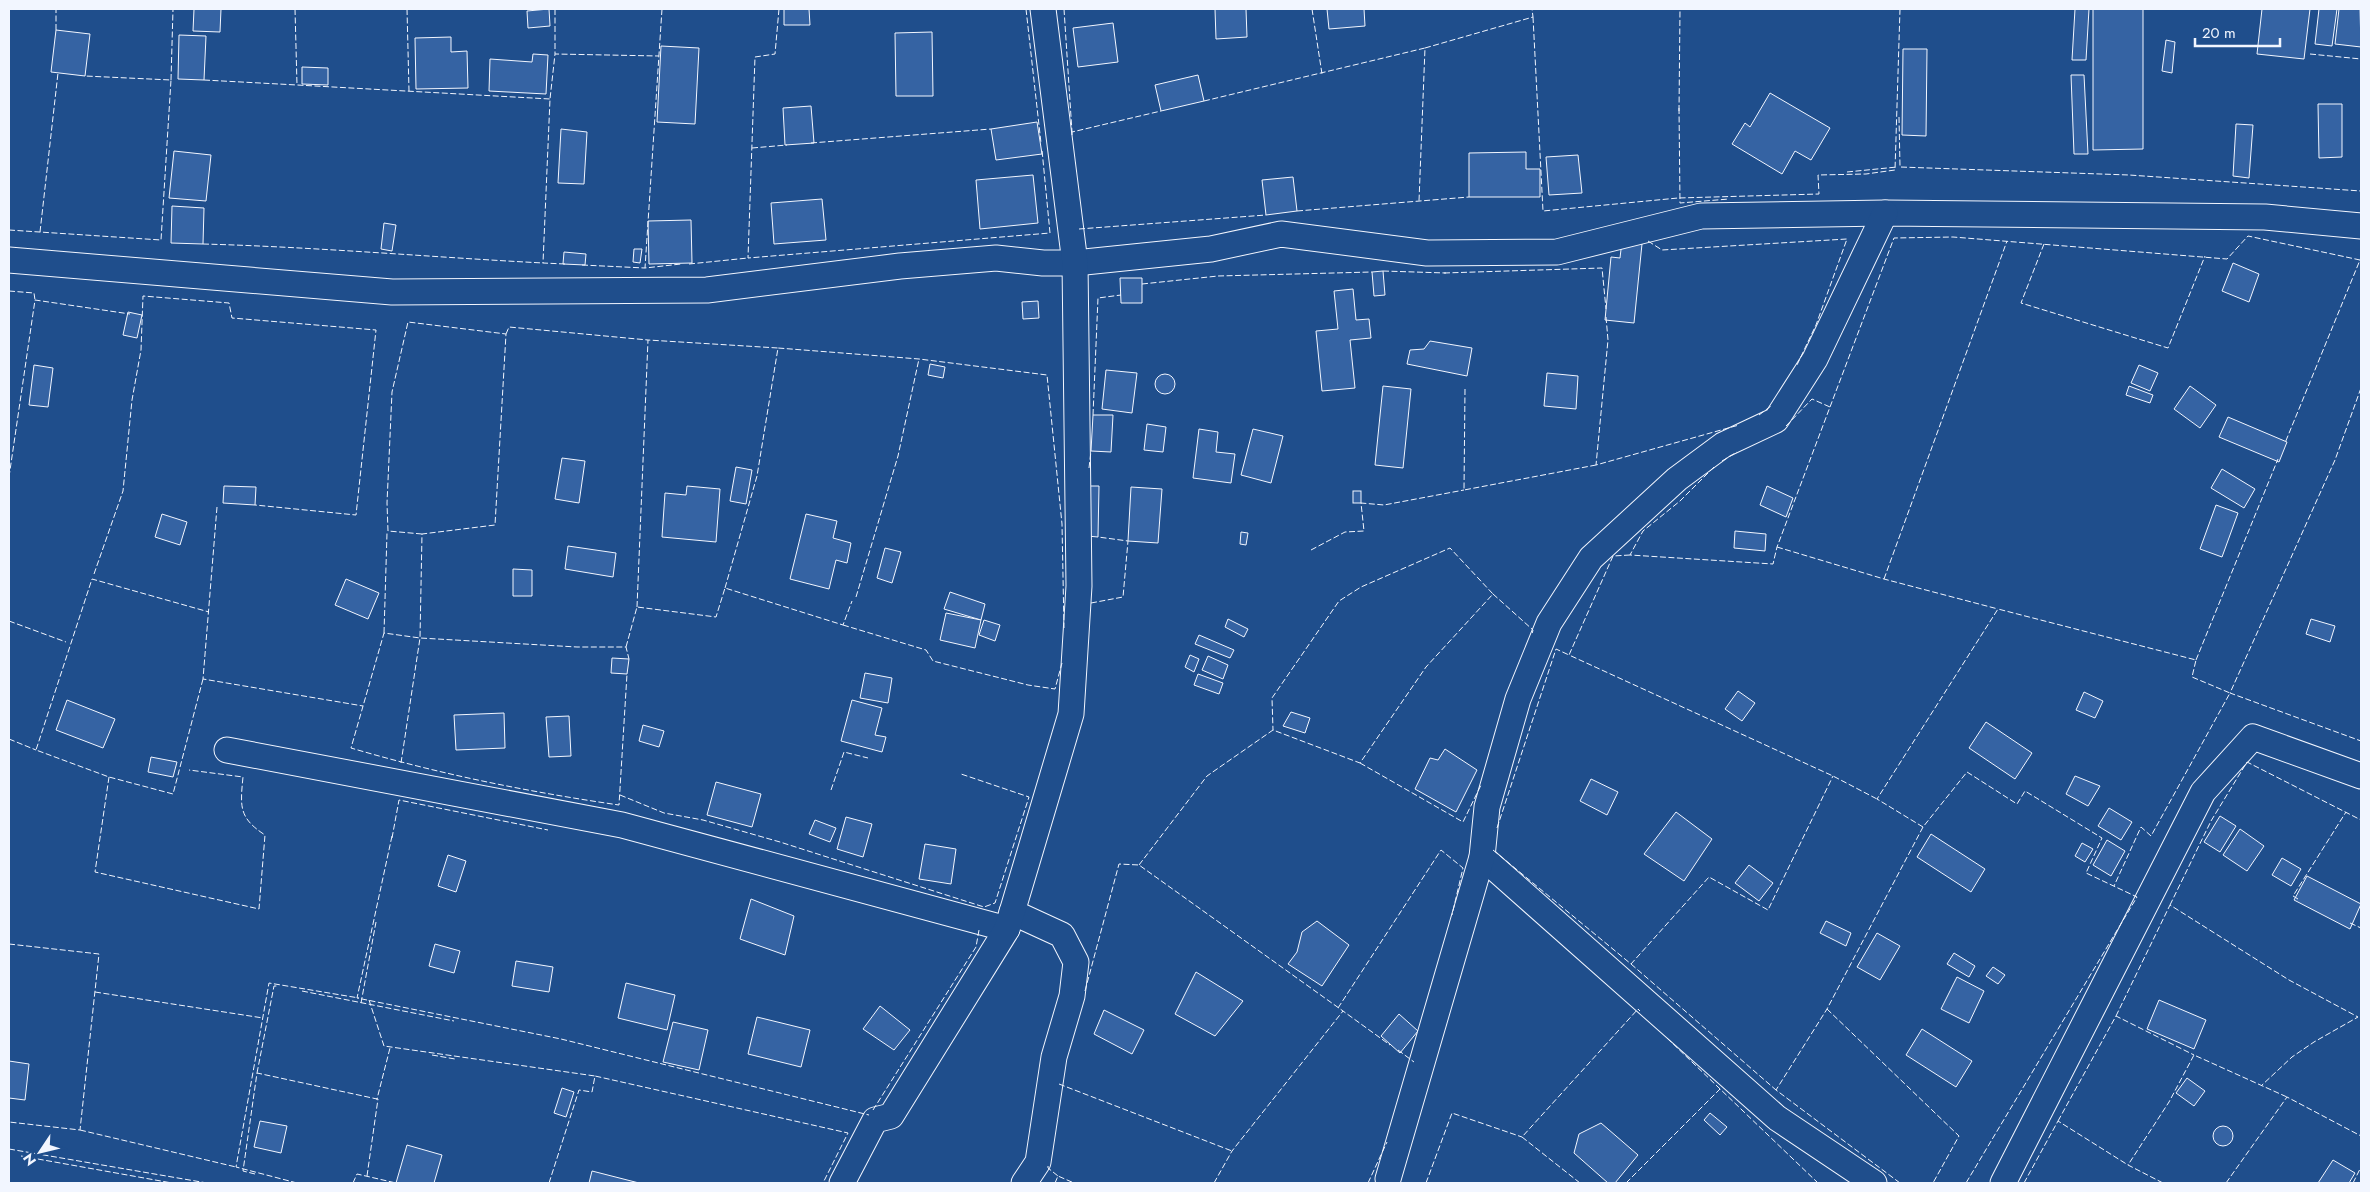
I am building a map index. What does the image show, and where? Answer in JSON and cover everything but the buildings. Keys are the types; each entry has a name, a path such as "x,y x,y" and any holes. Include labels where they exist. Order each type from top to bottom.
{"street":[{"path":"842,1183 875,1120 890,1116 1009,921 1071,714 1079,586 1075,263 1043,9"},
{"path":"1388,1179 1482,857 1487,807 1518,699 1548,623 1592,558 1677,479 1723,445 1776,420 1816,359 1884,213"},
{"path":"9,260 392,292 707,290 900,266 996,258 1043,263 1075,263 1210,249 1281,234 1427,253 1557,252 1702,216 1884,213 2266,217 2361,226"},
{"path":"2003,1183 2203,792 2253,737 2361,776"},
{"path":"226,750 622,825 1062,935 1076,962 1072,996 1054,1057 1038,1162 1024,1183"},
{"path":"1482,857 1777,1118 1874,1183"}],"fence":[{"path":"56,9 56,30"},
{"path":"171,80 173,9"},
{"path":"295,9 297,85 550,99"},
{"path":"407,9 409,91"},
{"path":"555,9 555,54"},
{"path":"662,9 645,268 681,264"},
{"path":"779,9 775,54 755,57 748,258 1050,233 1042,150"},
{"path":"1026,9 1041,143"},
{"path":"1064,9 1072,132"},
{"path":"1312,9 1322,74"},
{"path":"1425,48 1533,17 1532,9"},
{"path":"1679,111 1680,9"},
{"path":"1533,17 1543,211 1678,198 1819,194 1818,175 1866,174 1895,170 1900,9"},
{"path":"1204,101 1425,48 1419,201"},
{"path":"565,264 543,263 550,99 555,54 659,56"},
{"path":"2310,54 2361,59"},
{"path":"40,232 58,73"},
{"path":"9,230 161,240 171,80 85,76"},
{"path":"204,80 297,85"},
{"path":"1679,108 1680,203 1729,199"},
{"path":"1072,135 1072,132 1161,111"},
{"path":"1899,117 1900,167 2129,175 2361,191"},
{"path":"811,143 991,129"},
{"path":"752,148 787,145"},
{"path":"1847,172 1897,167"},
{"path":"1297,211 1469,197"},
{"path":"1079,229 1266,215"},
{"path":"1714,467 1680,501 1643,531 1630,555 1773,564 1777,547 1894,238 1953,237 2227,259 2248,236 2360,260 2285,443"},
{"path":"1648,241 1662,250 1847,239 1816,325 1796,367"},
{"path":"1884,579 2007,241"},
{"path":"203,244 543,263"},
{"path":"2044,244 2021,303 2168,348 2205,256"},
{"path":"689,264 748,258"},
{"path":"582,265 645,268"},
{"path":"1444,273 1602,268 1606,309"},
{"path":"1383,271 1446,273"},
{"path":"1142,284 1218,276 1372,272"},
{"path":"9,291 34,293 35,300"},
{"path":"1093,415 1098,298 1121,295"},
{"path":"94,574 123,491 132,400 141,350 143,296 229,303 232,318 376,330 356,515 255,505"},
{"path":"9,477 35,300 130,314"},
{"path":"1606,317 1608,340 1596,465 1739,425"},
{"path":"422,534 388,531 387,503 392,392 408,322 506,334 495,525 422,534 420,638 384,633 351,748 417,766 484,781 619,805 627,674"},
{"path":"506,334 509,327 648,340"},
{"path":"637,607 648,340 778,348"},
{"path":"725,588 757,476 778,348 919,359 1047,375 1062,524 1064,628"},
{"path":"856,597 898,456 919,359"},
{"path":"2361,388 2335,460 2230,693 2361,741"},
{"path":"1465,389 1464,490 1596,465"},
{"path":"1786,426 1812,399 1830,407"},
{"path":"1759,415 1771,406"},
{"path":"1089,468 1091,451"},
{"path":"1722,461 1737,452"},
{"path":"2196,660 2278,459"},
{"path":"1311,550 1345,532 1364,531 1361,503 1384,505 1464,490"},
{"path":"217,507 203,679 363,706"},
{"path":"384,633 387,533"},
{"path":"1091,603 1123,597 1128,541 1098,537"},
{"path":"1777,547 1884,579 1998,609"},
{"path":"1139,865 1207,776 1273,730 1360,763 1426,667 1493,594 1450,548 1361,587 1339,601 1272,698 1273,730"},
{"path":"1630,555 1613,556 1569,655 1833,776 1877,799"},
{"path":"203,679 173,794 109,777 36,750 92,579 209,612"},
{"path":"626,647 637,607 716,617 725,588 843,625 852,601"},
{"path":"1493,594 1533,630 1532,634"},
{"path":"1923,827 1877,799 1998,609 2196,660 2192,677 2230,693 2151,836 2141,827 2114,886"},
{"path":"9,621 66,642"},
{"path":"843,625 926,650 933,661 1028,685 1055,689 1062,663"},
{"path":"401,763 420,638 577,647 626,647 629,659"},
{"path":"1497,828 1556,649 1569,655"},
{"path":"9,739 36,750"},
{"path":"831,790 844,752 868,758"},
{"path":"2170,905 2211,821 2247,762 2361,820"},
{"path":"1360,763 1463,822 1481,785"},
{"path":"109,777 95,872 259,909 265,835 250,823 243,811 243,777 189,770"},
{"path":"1900,1183 1776,1090 1827,1009 1923,827 1967,772 2017,804 2025,791 2102,838 2086,873 2137,897 1966,1183"},
{"path":"620,795 664,813 703,820 780,842 984,907 995,903 1029,797 961,774"},
{"path":"1493,850 1631,964 1709,877 1768,910 1833,776"},
{"path":"392,838 399,800 548,830"},
{"path":"2298,899 2293,896 2346,812"},
{"path":"392,836 357,998 561,1039 869,1115"},
{"path":"1338,1008 1441,850 1463,868 1452,915"},
{"path":"1085,991 1119,864 1139,865 1343,1011"},
{"path":"2116,1016 2170,905 2289,980 2358,1017 2292,1057 2261,1086"},
{"path":"361,1003 376,922"},
{"path":"2350,923 2361,928"},
{"path":"873,1110 976,947 979,930"},
{"path":"9,944 99,954 80,1130 9,1122"},
{"path":"1631,964 1776,1090"},
{"path":"297,1183 236,1167 269,983 359,998"},
{"path":"257,1073 274,986 277,986"},
{"path":"302,991 454,1021"},
{"path":"95,992 263,1018"},
{"path":"369,1000 384,1046 595,1076"},
{"path":"1580,1183 1522,1137 1638,1009 1640,1011"},
{"path":"1827,1009 1959,1136 1933,1183"},
{"path":"1214,1183 1232,1151 1343,1011 1390,1045"},
{"path":"2058,1121 2116,1016 2194,1055"},
{"path":"1667,1038 1818,1183"},
{"path":"255,1174 243,1171 257,1073 377,1099 390,1048"},
{"path":"1398,1050 1414,1062"},
{"path":"432,1055 455,1059"},
{"path":"2163,1183 2128,1165 2169,1102 2194,1055 2287,1097"},
{"path":"549,1183 579,1090 592,1092 595,1076 848,1133 823,1183"},
{"path":"1059,1084 1232,1151"},
{"path":"1626,1183 1720,1089"},
{"path":"2226,1183 2287,1097 2361,1136"},
{"path":"367,1176 378,1099 376,1099"},
{"path":"1426,1183 1452,1113 1522,1137"},
{"path":"2024,1183 2058,1121 2128,1165"},
{"path":"80,1130 236,1167"},
{"path":"1368,1183 1387,1142"},
{"path":"9,1149 207,1183"},
{"path":"21,1156 172,1183"},
{"path":"1048,1166 1058,1176"},
{"path":"2353,1183 2361,1167"},
{"path":"353,1183 357,1174 396,1183"},
{"path":"1055,1183 1058,1176 1074,1183"}]}
